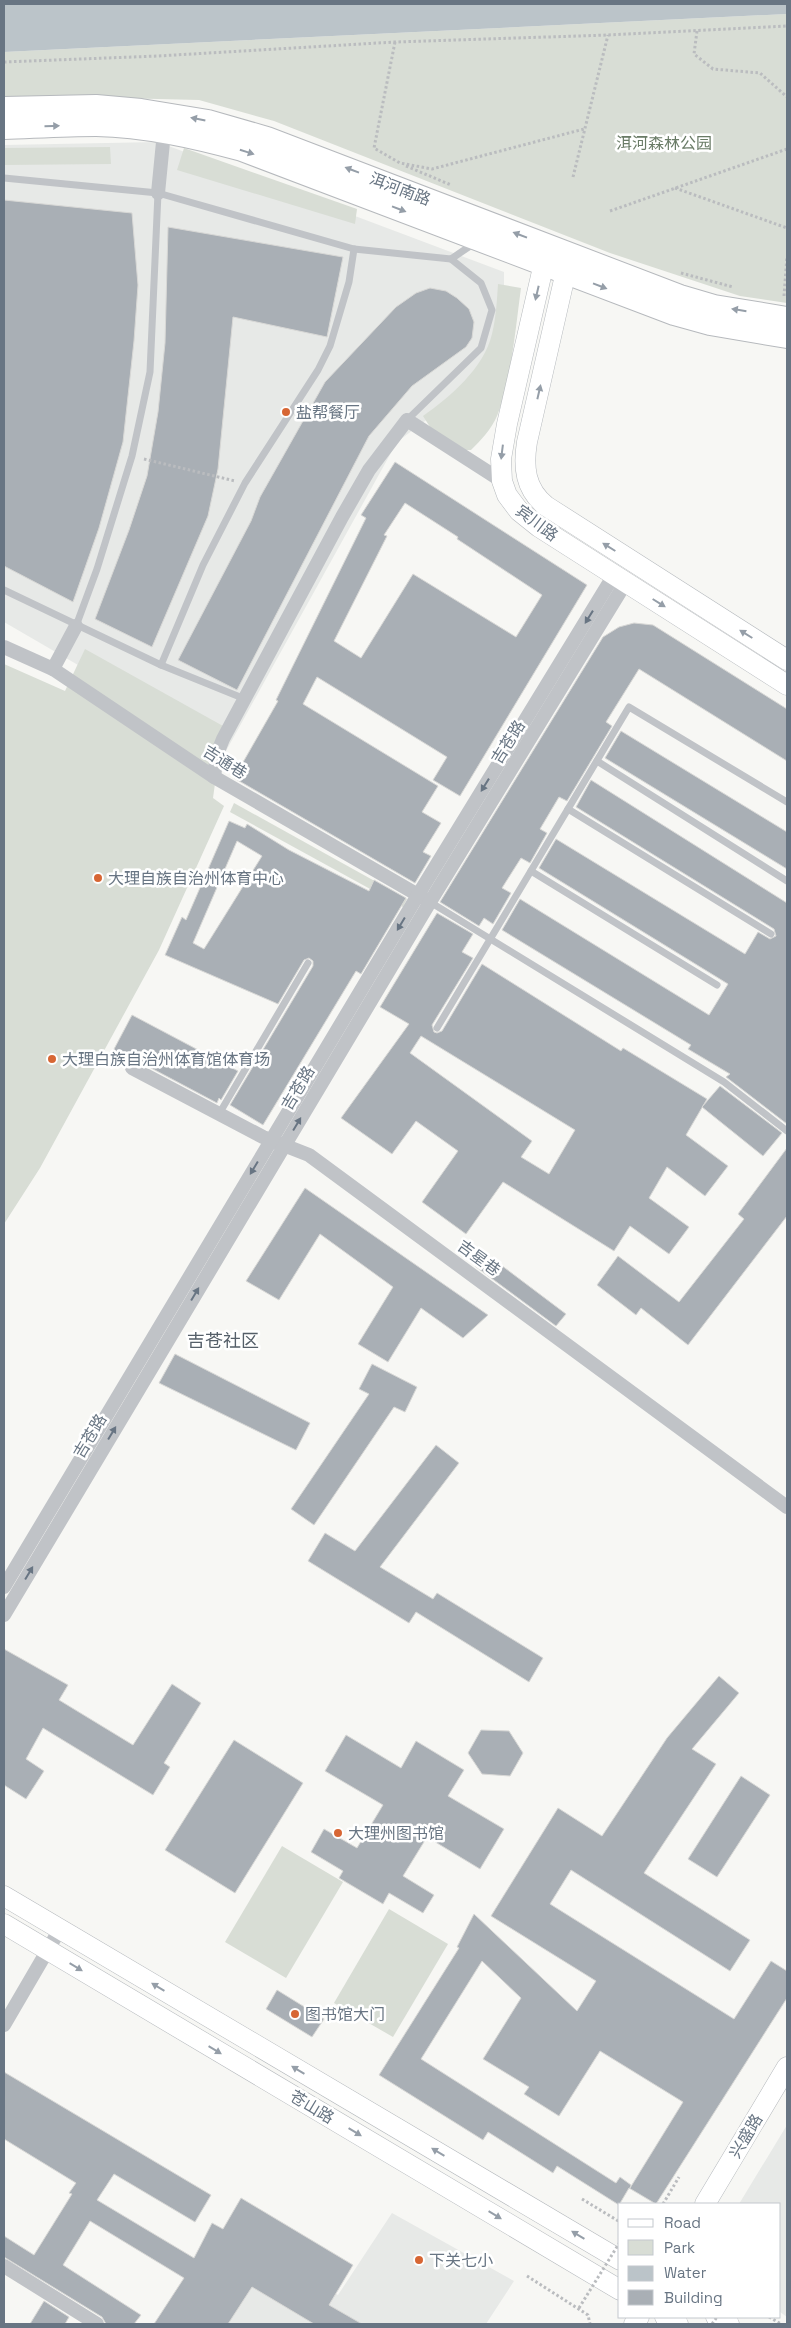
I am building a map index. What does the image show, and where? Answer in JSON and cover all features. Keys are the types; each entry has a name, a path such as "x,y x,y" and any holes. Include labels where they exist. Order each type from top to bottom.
{"main road":[{"name":"洱河南路","path":"4,108 96,106 141,110 208,121 267,138 568,263 694,300 733,309 786,304"},
{"name":"洱河南路","path":"4,128 96,125 164,132 204,140 261,156 480,240 546,255"},
{"name":"宾川路","path":"546,255 505,432 501,459 502,481 512,503 528,519 787,685"},
{"name":"洱河南路","path":"568,263 689,319 787,337"},
{"name":"宾川路","path":"568,263 526,448 526,470 532,491 548,508 787,660"},
{"name":"苍山路","path":"4,1896 618,2259"},
{"name":"苍山路","path":"4,1924 618,2289"},
{"name":"兴盛路","path":"706,2203 787,2068"},
{"path":"667,2318 678,2324"}],"street":[{"path":"158,193 164,132"},
{"path":"214,777 217,754 342,517 369,470 407,420 502,481"},
{"name":"吉苍路","path":"4,1587 278,1142 620,579"},
{"path":"53,669 76,626"},
{"name":"吉通巷","path":"4,648 53,669 120,712 214,777 424,899"},
{"name":"吉星巷","path":"132,1068 219,1114 309,1155 787,1507"},
{"name":"吉苍路","path":"4,1615 278,1142"},
{"path":"4,2025 60,1929"},
{"path":"4,2266 97,2324"}],"lane":[{"path":"4,178 158,193 354,249 451,258 481,283 492,310 481,348 407,420"},
{"path":"76,626 97,569 132,456 150,372 158,193"},
{"path":"451,258 480,240"},
{"path":"161,665 203,565 245,483 318,370 330,346 349,282 354,249"},
{"path":"4,590 161,665 245,699"},
{"path":"437,1028 629,707 787,802"},
{"path":"597,761 787,881"},
{"path":"568,809 771,934"},
{"path":"531,871 717,985"},
{"path":"424,899 491,938 724,1082 787,1131"},
{"path":"219,1114 308,963"}],"path":[{"path":"4,62 158,56 395,42 608,35 787,26"},
{"path":"697,31 694,54 713,69 760,73 787,97"},
{"path":"573,177 608,35"},
{"path":"395,42 374,148 400,163 432,169 584,130"},
{"path":"610,211 787,149"},
{"path":"674,188 787,228"},
{"path":"786,304 787,256"},
{"path":"678,272 742,290"},
{"path":"776,295 786,304"},
{"path":"132,456 245,483"},
{"path":"663,2203 679,2177"},
{"path":"582,2199 618,2221"},
{"path":"579,2308 618,2245"},
{"path":"527,2276 579,2308 588,2315 590,2324"}],"shaded area":[{"path":"158,142 504,272 504,315 481,379 397,442 226,751 4,622 4,145"},
{"path":"787,2125 787,2317 781,2313 781,2203 740,2203"},
{"name":"下关七小","path":"392,2213 514,2281 486,2324 195,2324 245,2239 338,2295"}],"green space":[{"name":"洱河森林公园","path":"787,14 787,303 740,296 610,253 274,121 199,100 75,97 4,98 4,52"},
{"path":"110,147 111,164 4,165 4,148"},
{"path":"184,148 357,209 355,224 177,170"},
{"path":"498,284 521,288 506,387 497,416 489,430 471,450 459,450 430,427 423,416 455,391 482,358 492,334"},
{"name":"大理自族自治州体育中心","path":"85,649 223,726 213,798 224,806 159,950 40,1168 4,1224 4,664 65,691"},
{"path":"234,803 407,899 403,907 230,812"},
{"path":"282,1846 343,1882 286,1978 225,1942"},
{"path":"389,1909 448,1944 393,2037 334,2003"}],"water":[{"path":"4,4 787,4 787,14 4,52"}],"building":[{"path":"4,200 132,213 138,285 123,442 99,528 73,602 4,566"},
{"path":"168,227 343,257 327,337 233,317 218,469 208,516 152,647 95,619 129,530 147,476 158,412 165,343"},
{"path":"430,288 446,291 469,309 474,322 472,338 466,347 412,386 369,436 237,690 178,660 251,521 260,497 325,382 396,307 416,293"},
{"path":"395,462 587,585 460,796 433,780 447,757 317,677 303,704 438,786 422,812 441,823 423,852 431,856 415,883 234,778 278,701 276,700 366,518 361,515","holes":["405,503 458,537 457,539 542,595 516,637 413,574 361,658 334,641 387,536 384,535"]},
{"path":"634,623 653,625 787,709 787,761 639,669 606,722 612,726 567,801 559,797 540,829 547,833 530,863 521,858 502,888 511,893 493,924 484,918 479,926 440,902 603,637 619,627"},
{"path":"621,731 787,832 787,869 605,758"},
{"path":"591,780 787,903 787,1124 726,1077 730,1074 688,1049 691,1045 502,930 520,899 709,1015 728,984 539,868 556,839 745,954 758,932 770,939 776,936 774,929 576,807"},
{"path":"229,821 245,828 247,824 289,850 369,891 374,880 406,898 361,974 356,971 263,1125 230,1105 313,966 313,961 309,958 304,960 278,1004 165,955 182,917 186,920","holes":["237,841 262,856 204,949 193,943"]},
{"path":"437,913 473,934 462,952 473,958 432,1025 434,1032 442,1031 482,964 621,1051 623,1048 707,1099 686,1135 728,1166 705,1196 667,1167 649,1198 689,1227 669,1254 630,1226 614,1251 503,1182 466,1234 422,1202 458,1151 416,1121 392,1154 341,1118 409,1024 380,1007","holes":["421,1036 575,1130 549,1174 521,1157 532,1141 410,1053"]},
{"path":"132,1015 238,1071 221,1100 219,1098 217,1103 136,1060 130,1060 113,1051"},
{"path":"720,1086 782,1133 763,1156 702,1107"},
{"path":"787,1148 787,1216 688,1345 641,1308 636,1315 597,1285 618,1256 679,1302 744,1219 738,1214"},
{"path":"305,1188 488,1315 463,1338 421,1308 388,1362 358,1344 393,1287 320,1234 279,1300 246,1281"},
{"path":"485,1253 566,1314 556,1326 475,1266"},
{"path":"175,1354 310,1423 296,1450 159,1383"},
{"path":"372,1364 417,1387 405,1412 394,1407 314,1525 291,1509 369,1394 359,1389"},
{"path":"436,1445 459,1463 380,1567 433,1599 437,1593 543,1658 529,1682 416,1612 409,1623 308,1561 325,1533 355,1551"},
{"path":"4,1649 68,1685 59,1700 133,1745 172,1684 201,1703 164,1763 170,1767 153,1795 43,1728 26,1759 44,1771 26,1799 4,1785"},
{"path":"719,1676 739,1693 692,1749 716,1764 644,1873 750,1940 730,1971 571,1870 550,1904 734,2019 771,1961 787,1971 787,1998 657,2203 629,2188 618,2204 557,2166 553,2173 488,2132 483,2140 379,2075 459,1948 457,1947 474,1914 577,2011 596,1981 491,1916 558,1808 602,1836 667,1738","holes":["482,1961 521,1998 483,2059 529,2087 524,2094 559,2116 600,2051 683,2102 630,2188 631,2185 620,2177 616,2183 421,2059"]},
{"path":"481,1730 509,1731 523,1753 510,1776 482,1774 468,1753"},
{"path":"346,1735 401,1768 416,1741 464,1770 448,1796 504,1829 480,1869 427,1837 403,1876 434,1895 423,1913 389,1893 383,1904 339,1878 343,1871 311,1852 324,1829 357,1848 383,1805 325,1771"},
{"path":"234,1740 303,1783 235,1893 165,1850"},
{"path":"741,1776 770,1795 717,1877 688,1859"},
{"name":"图书馆大门","path":"277,1990 324,2019 312,2037 266,2009"},
{"path":"4,2072 211,2195 195,2222 114,2174 97,2200 194,2258 212,2223 223,2229 241,2198 353,2265 329,2305 362,2324 314,2324 252,2287 228,2324 154,2324 184,2278 90,2221 63,2265 141,2315 134,2324 106,2324 102,2317 4,2257 4,2236 34,2255 72,2194 69,2193 76,2183 4,2139"},
{"path":"44,2301 69,2317 65,2324 30,2324"}],"place":[{"name":"盐帮餐厅","path":"286,412"},
{"name":"大理自族自治州体育中心","path":"98,878"},
{"name":"大理白族自治州体育馆体育场","path":"52,1059"},
{"name":"大理州图书馆","path":"338,1833"},
{"name":"图书馆大门","path":"295,2014"},
{"name":"下关七小","path":"419,2260"}],"district":[{"name":"吉苍社区","path":"223,1340"}]}
